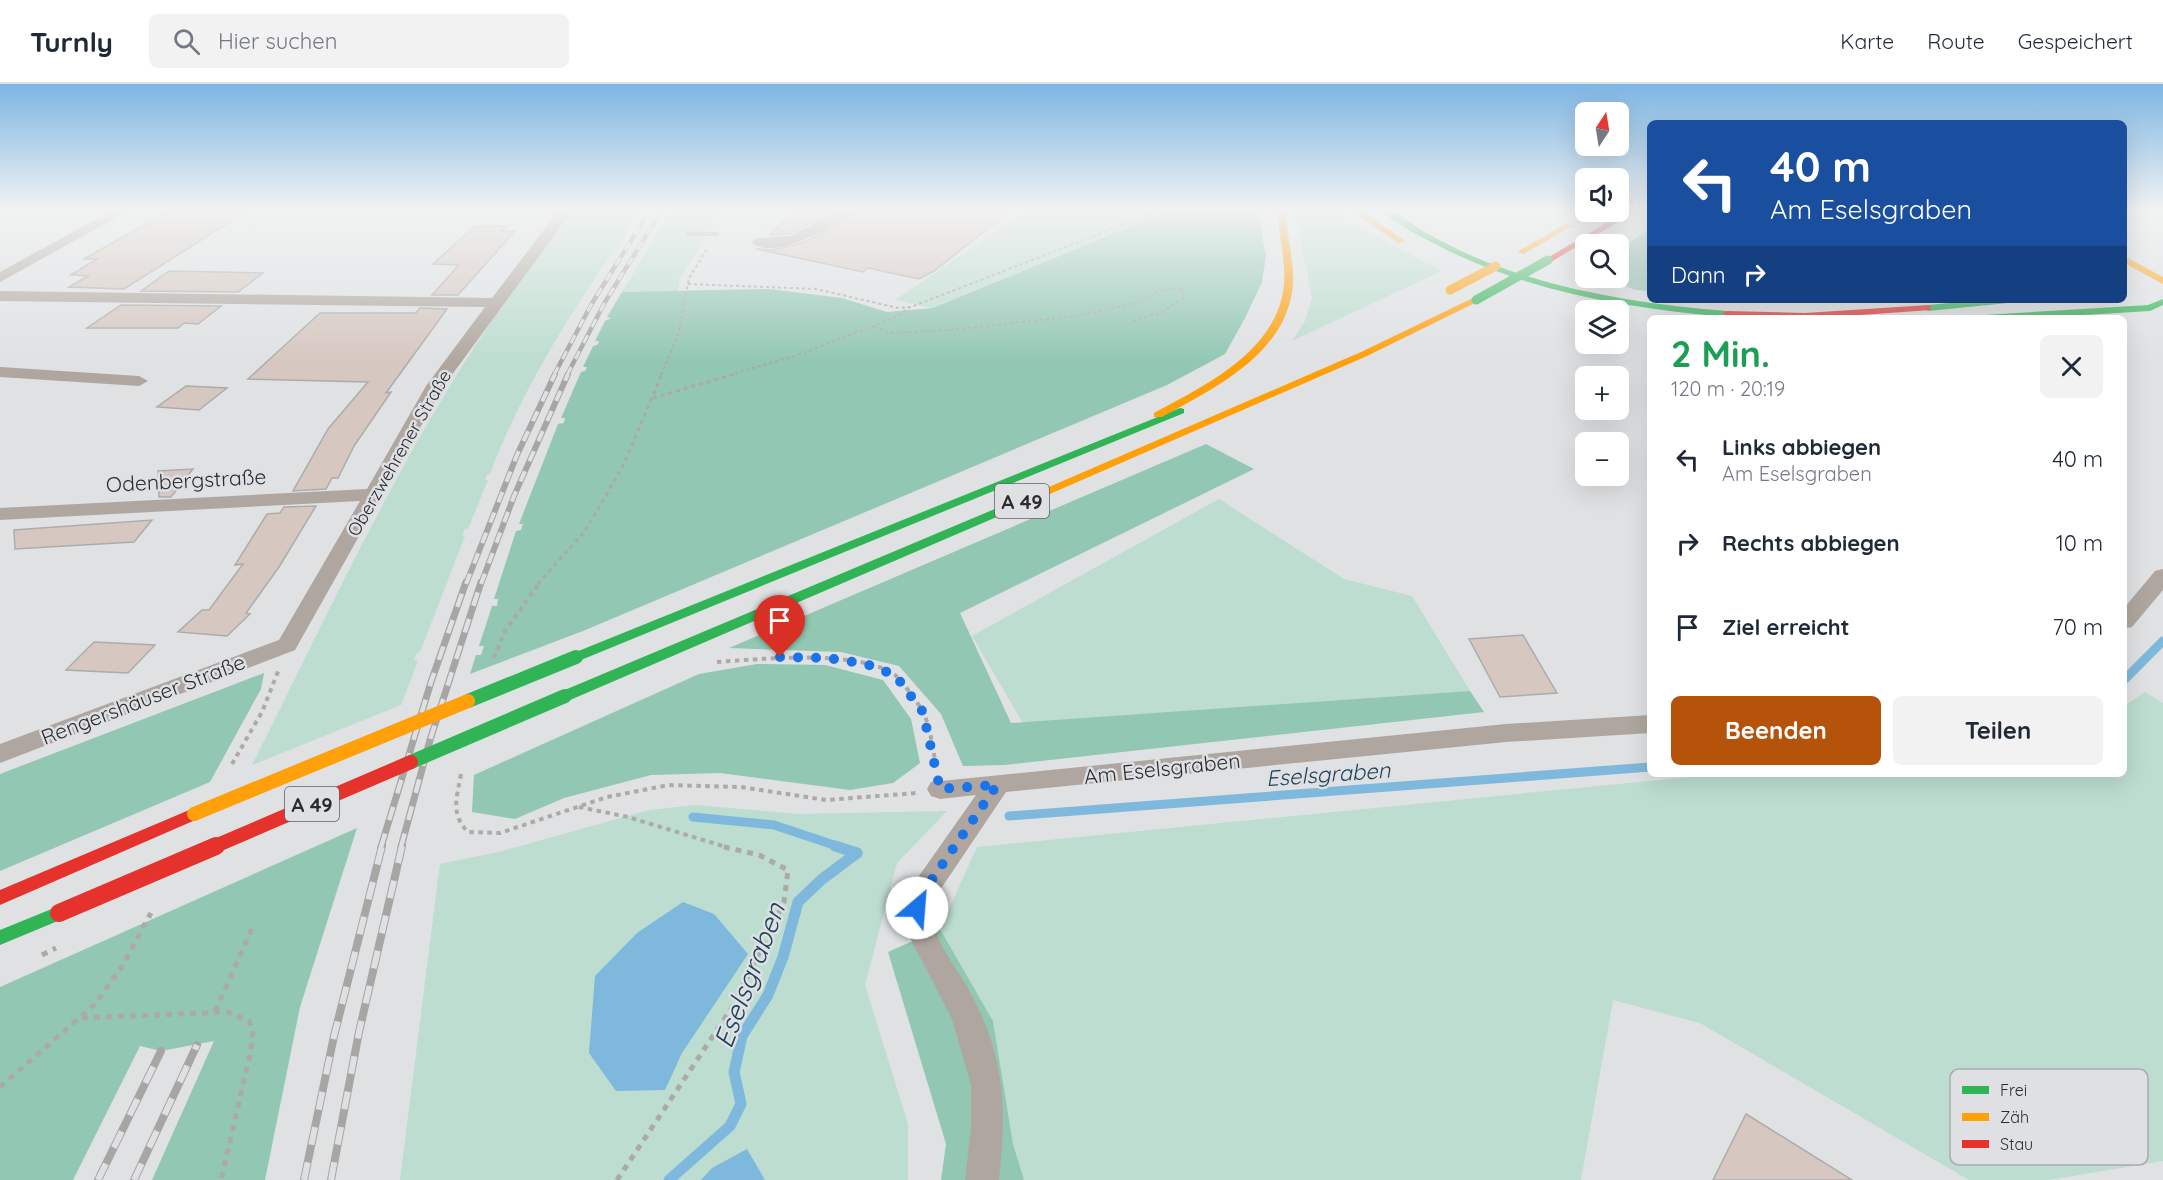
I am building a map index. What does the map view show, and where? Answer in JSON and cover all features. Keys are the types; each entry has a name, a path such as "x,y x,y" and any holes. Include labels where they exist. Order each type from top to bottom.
{"main road":[{"path":"1132,429 1238,367 1254,353 1276,326 1287,301 1286,261"},
{"path":"1442,261 1524,290 1575,302"},
{"path":"1480,261 1566,288 1662,306 1728,314 1772,315"},
{"path":"1445,293 1504,261"},
{"name":"A 49","path":"0,938 1364,354 1476,300 1546,261"},
{"path":"2128,261 2163,281"},
{"path":"2144,269 2163,275"},
{"path":"2127,274 2159,298"},
{"path":"2127,302 2159,298"},
{"path":"1829,315 1972,303"},
{"path":"2011,315 2116,303"},
{"path":"1629,314 1647,317"},
{"name":"A 49","path":"0,898 576,657 1026,476 1230,389"}],"street":[{"path":"0,278 31,261"},
{"name":"Oberzwehrener Straße","path":"287,645 435,386 528,261"},
{"path":"0,264 22,266"},
{"path":"0,296 496,303"},
{"path":"0,372 139,381"},
{"name":"Odenbergstraße","path":"0,514 374,494"},
{"path":"2127,618 2163,576"},
{"name":"Rengershäuser Straße","path":"0,754 287,645"},
{"name":"Am Eselsgraben","path":"940,789 1506,733 1647,724"},
{"path":"982,1180 988,1128 987,1085 967,1016 919,928 917,908 924,891 997,785"}],"path":[{"path":"652,399 798,355 896,317 911,307 1029,261"},
{"path":"493,660 505,631 536,586 585,531 623,466 678,335 688,284 816,289 898,308 911,307"},
{"path":"874,326 890,333 948,330 1077,316 1141,302 1158,291 1175,288 1183,290 1184,297 1161,313 1130,322"},
{"path":"463,764 456,813 458,822 468,832 500,833 641,789 669,785 741,788 826,800 853,800 940,789 923,712 895,675 866,664 827,658 769,657 705,664"},
{"path":"578,807 628,817 700,841 759,855 788,870 784,902 733,1006 617,1180"},
{"path":"215,1011 252,929"},
{"path":"0,1087 81,1018 215,1011 240,1015 249,1021 253,1031 251,1050 221,1180"}],"green space":[{"path":"536,261 607,261 538,371 520,404 490,474 487,474 485,480 488,480 468,529 465,529 462,535 465,536 420,652 414,660 418,661 401,705 252,765 398,477 438,406 481,338"},
{"path":"641,261 691,261 680,277 678,291 622,292"},
{"path":"952,261 1047,261 933,308 895,300"},
{"path":"1047,261 1265,261 1262,282 1225,354 1167,385 583,631 470,674 476,655 481,655 484,646 479,646 492,606 497,606 498,599 494,599 516,531 521,530 523,524 519,524 558,424 564,423 565,418 561,418 581,372 587,367 583,367 593,346 597,345 599,341 595,341 605,321 611,318 607,317 622,292 769,289 842,298 887,312 933,308"},
{"path":"1305,261 1423,261 1442,271 1292,341 1305,321 1312,298"},
{"path":"1629,261 1647,261 1647,291 1629,288"},
{"path":"1206,444 1254,469 960,613 1011,723 1470,691 1484,712 1005,765 963,766 941,714 899,666 841,652 729,648"},
{"path":"1219,499 1344,579 1412,596 1470,691 1023,723 972,636"},
{"path":"757,664 825,665 883,680 911,719 920,763 893,783 850,790 720,773 651,775 564,798 515,819 472,812 474,775 699,674"},
{"path":"264,673 261,689 210,782 0,871 0,774"},
{"path":"2145,692 2163,703 2163,1161 2148,1164 2148,1069 1950,1069 1950,1165 2139,1165 2049,1180 1969,1180 1700,1023 1613,1000 1581,1180 1024,1180 1013,1144 993,1021 940,929 977,847 1690,777 2127,777 2127,704"},
{"path":"697,805 798,814 947,811 897,863 865,985 908,1124 908,1180 400,1180 440,864 499,852 649,810"},
{"path":"357,828 300,1007 265,1180 152,1180 214,1041 161,1051 140,1046 73,1180 0,1180 0,987"},
{"path":"940,929 993,1021 1013,1144 1024,1180 941,1180 946,1144 888,952"}],"water":[{"path":"683,902 714,914 748,954 682,1053 665,1090 616,1091 589,1053 595,976 637,933"},
{"path":"747,1149 765,1180 701,1180 712,1168"}],"building":[{"path":"94,261 168,261 124,289 69,287 88,276 71,275"},
{"path":"436,261 488,261 458,295 432,295 459,265 433,264"},
{"path":"813,261 947,261 919,279 868,268 863,272"},
{"path":"169,271 263,273 238,292 141,291"},
{"path":"121,305 221,306 198,324 184,323 178,328 87,328"},
{"path":"420,308 447,309 386,393 391,392 354,446 338,478 332,478 326,489 293,491 328,429 368,382 248,379 320,313 416,313"},
{"path":"186,386 227,388 199,410 157,407"},
{"path":"193,469 171,497 159,497 158,471"},
{"path":"316,506 279,567 246,613 250,614 227,636 178,632 202,610 209,610 243,564 235,565 267,514 280,513 284,507"},
{"path":"152,520 134,542 15,549 14,530"},
{"path":"1523,635 1557,693 1500,697 1469,639"},
{"path":"94,642 155,645 128,673 66,670"},
{"path":"1746,1114 1852,1180 1713,1180"}],"waterway":[{"name":"Eselsgraben","path":"2127,677 2163,641"},
{"name":"Eselsgraben","path":"1009,816 1647,767"},
{"path":"693,817 774,825 840,847"},
{"name":"Eselsgraben","path":"669,1180 730,1126 741,1104 734,1072 742,1036 768,995 783,957 798,902 821,880 857,853 835,846"}],"railway":[{"path":"554,375 591,305 618,261"},
{"path":"567,375 605,302 630,261"},
{"path":"466,584 517,455 555,374"},
{"path":"481,584 514,496 568,374"},
{"path":"381,847 431,682 466,582"},
{"path":"401,847 430,740 481,582"},
{"path":"304,1180 334,1036 382,846"},
{"path":"331,1180 359,1032 402,846"},
{"path":"134,1180 197,1045"},
{"path":"98,1180 161,1051"}],"traffic: fast":[{"path":"1479,261 1548,285 1594,296 1639,304 1727,314"},
{"path":"1476,300 1546,261"},
{"path":"2150,308 2163,302"},
{"path":"1928,308 1978,303"},
{"path":"2034,315 2150,308"},
{"path":"576,657 1180,411"},
{"path":"565,696 1009,507"},
{"path":"468,701 576,657"},
{"path":"411,762 565,696"},
{"path":"0,938 59,913"}],"traffic: slow":[{"path":"1158,415 1220,380 1257,349 1272,331 1282,311 1288,288 1287,261"},
{"path":"2128,261 2163,281"},
{"path":"1450,290 1496,266"},
{"path":"1009,507 1364,354 1476,300"},
{"path":"194,814 468,701"}],"traffic: jam":[{"path":"1820,315 1928,308"},
{"path":"1727,314 1766,315"},
{"path":"59,913 411,762"},
{"path":"0,898 194,814"}],"route":[{"path":"780,657 827,658 866,664 895,675 923,712 940,789 997,785 924,891 917,908"}]}
